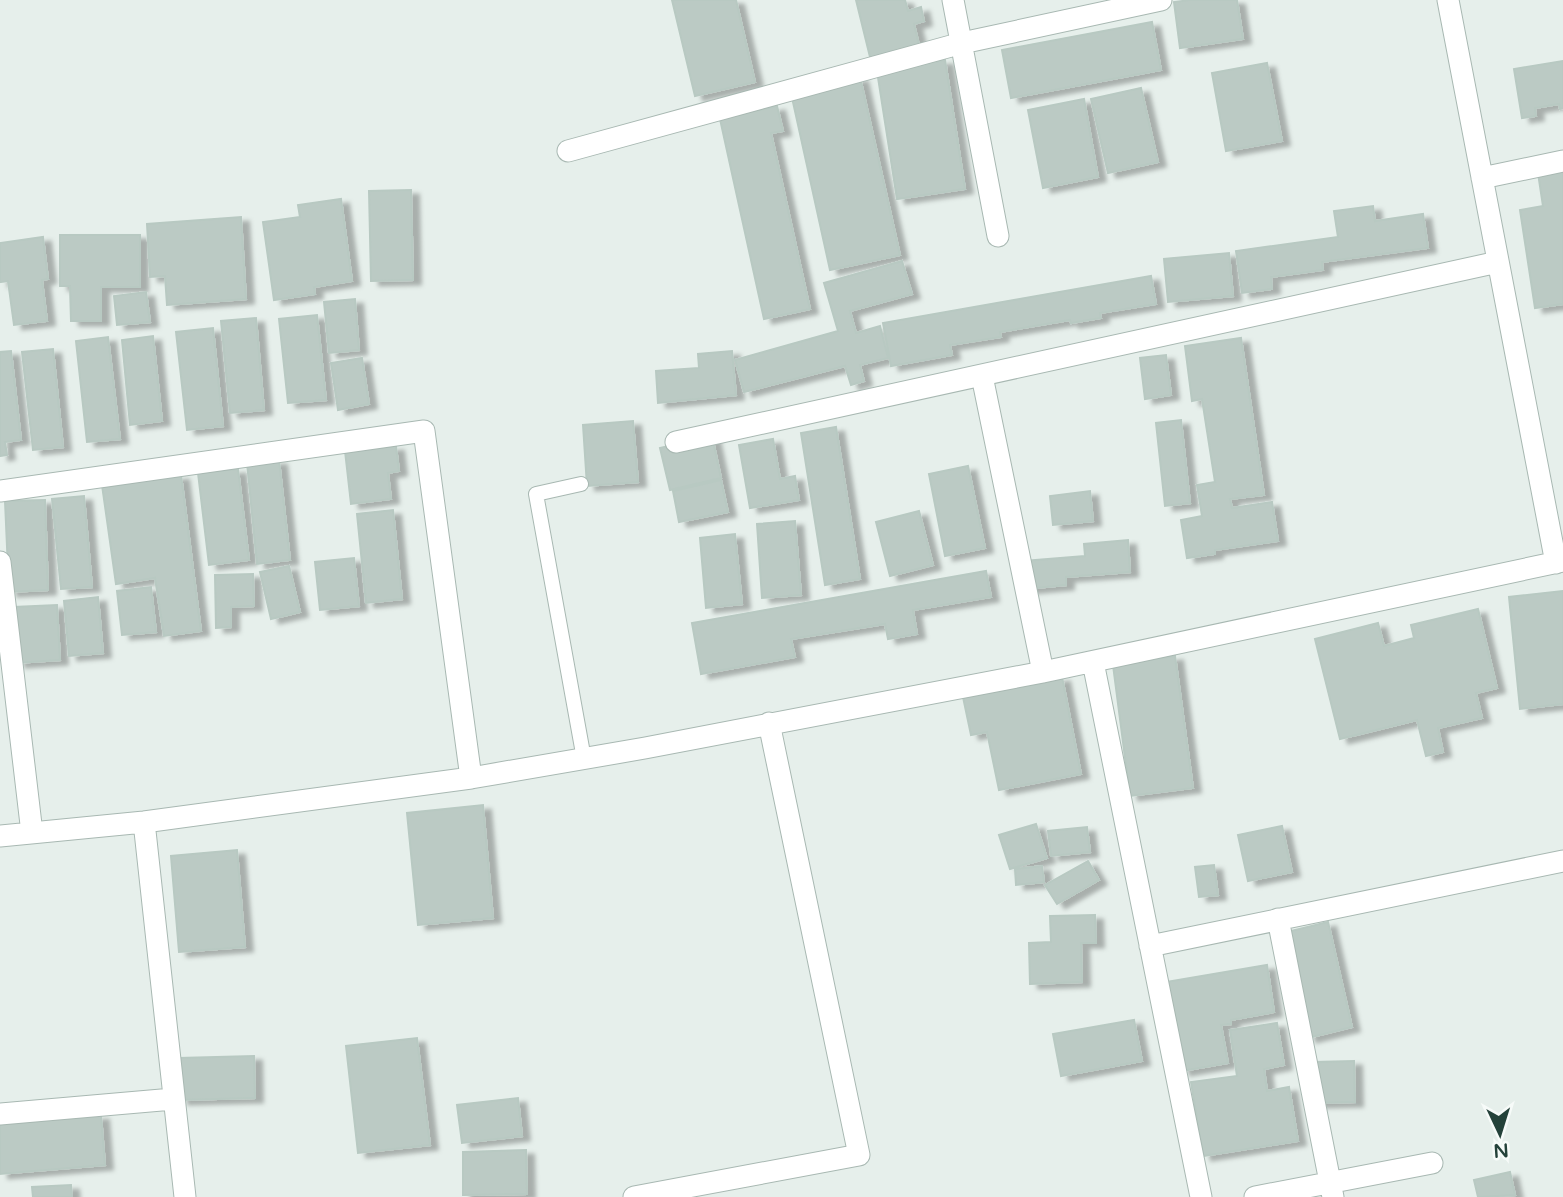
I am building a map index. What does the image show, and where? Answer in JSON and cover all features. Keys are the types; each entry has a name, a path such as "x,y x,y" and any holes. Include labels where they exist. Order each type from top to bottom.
{"street":[{"path":"953,0 998,236"},
{"path":"568,151 962,43 1161,0"},
{"path":"0,836 144,822 471,778 583,759 1093,662 1559,562 1448,0"},
{"path":"1482,178 1563,161"},
{"path":"676,442 1498,262"},
{"path":"982,376 1043,672"},
{"path":"0,491 425,430 471,778"},
{"path":"0,562 32,833"},
{"path":"1093,662 1201,1197"},
{"path":"643,1196 859,1156 769,723"},
{"path":"144,822 185,1197"},
{"path":"1150,946 1563,861"},
{"path":"1278,919 1332,1190"},
{"path":"0,1114 173,1099"},
{"path":"1255,1197 1332,1190 1432,1163"}],"lane":[{"path":"581,484 536,494 583,759"}],"building":[{"path":"672,0 736,0 755,82 695,96"},
{"path":"856,0 905,0 908,11 921,7 924,21 914,24 920,49 871,61"},
{"path":"1237,0 1243,39 1180,48 1174,2"},
{"path":"1152,22 1161,70 1011,98 1002,50"},
{"path":"945,60 965,189 897,199 877,71"},
{"path":"1563,61 1563,108 1560,109 1559,104 1535,108 1536,116 1522,118 1514,69"},
{"path":"1267,63 1282,141 1226,151 1212,73"},
{"path":"860,77 900,255 830,270 791,93"},
{"path":"1141,88 1158,162 1108,173 1091,99"},
{"path":"1084,99 1098,177 1043,188 1028,110"},
{"path":"777,106 783,131 771,133 810,309 764,319 720,119"},
{"path":"1563,169 1563,304 1535,308 1520,210 1543,206 1538,173"},
{"path":"411,190 413,280 371,281 369,191"},
{"path":"341,199 352,281 314,287 315,294 274,300 263,222 300,217 298,205"},
{"path":"1373,206 1375,221 1423,214 1428,248 1322,262 1323,270 1271,277 1272,289 1242,293 1236,251 1338,237 1334,211"},
{"path":"241,217 246,299 167,305 165,276 150,277 147,224"},
{"path":"60,235 140,235 140,287 101,287 101,321 71,321 70,286 60,286"},
{"path":"43,237 48,279 42,280 47,321 14,325 8,281 0,282 0,243"},
{"path":"1229,253 1233,296 1168,302 1164,259"},
{"path":"902,261 912,294 850,311 856,333 880,326 888,358 860,365 864,381 851,385 845,366 744,392 735,360 838,331 824,283"},
{"path":"1151,276 1156,304 1100,313 1101,318 1071,323 1070,320 1000,332 1001,337 950,345 952,355 891,366 883,323"},
{"path":"146,292 150,322 117,325 114,296"},
{"path":"355,299 359,350 329,353 324,302"},
{"path":"317,315 326,400 288,403 279,319"},
{"path":"256,318 264,410 230,413 221,321"},
{"path":"213,328 223,426 187,430 176,332"},
{"path":"153,336 162,421 130,425 122,340"},
{"path":"108,337 120,439 87,442 76,341"},
{"path":"1241,338 1264,495 1230,499 1232,508 1272,502 1278,541 1215,550 1215,554 1187,558 1181,520 1202,516 1197,485 1215,482 1202,399 1192,401 1185,346"},
{"path":"53,349 63,447 33,450 22,352"},
{"path":"11,351 21,440 5,442 7,455 0,456 0,352"},
{"path":"732,351 736,395 658,403 656,371 699,368 698,354"},
{"path":"1166,355 1171,395 1145,399 1140,358"},
{"path":"362,358 369,404 338,410 331,363"},
{"path":"1181,420 1190,503 1165,506 1156,423"},
{"path":"633,421 638,482 587,486 583,425"},
{"path":"836,427 860,579 825,585 801,433"},
{"path":"712,436 721,478 670,490 660,448"},
{"path":"773,439 780,479 795,476 799,500 750,508 739,445"},
{"path":"396,446 399,471 388,473 391,499 351,504 345,451"},
{"path":"279,460 290,560 257,564 247,463"},
{"path":"968,466 985,548 945,556 929,474"},
{"path":"238,469 249,560 209,565 198,473"},
{"path":"181,475 201,631 164,636 155,578 116,584 102,485"},
{"path":"721,480 728,512 679,522 673,491"},
{"path":"1090,491 1093,521 1053,525 1050,496"},
{"path":"84,496 92,587 61,589 52,499"},
{"path":"45,500 48,590 9,592 5,501"},
{"path":"393,510 402,599 366,603 357,514"},
{"path":"919,511 933,565 890,576 876,522"},
{"path":"795,521 801,595 762,598 757,524"},
{"path":"735,534 742,604 706,608 700,538"},
{"path":"1128,540 1130,572 1066,577 1066,585 1026,589 1024,561 1085,556 1084,544"},
{"path":"354,558 359,606 320,610 315,562"},
{"path":"289,566 300,612 271,619 260,572"},
{"path":"986,571 991,597 913,610 917,634 888,639 885,624 791,639 795,657 701,674 692,623"},
{"path":"253,574 254,606 231,607 231,627 216,628 215,575"},
{"path":"151,587 156,632 122,635 117,591"},
{"path":"1563,591 1563,704 1520,709 1509,597"},
{"path":"98,597 103,653 69,656 64,601"},
{"path":"57,605 60,660 17,663 14,607"},
{"path":"1478,609 1497,688 1476,693 1482,718 1438,728 1443,752 1426,756 1417,720 1340,739 1315,639 1378,623 1384,646 1414,638 1411,625"},
{"path":"1175,656 1193,788 1130,796 1113,665"},
{"path":"1062,677 1081,774 999,790 987,732 971,735 963,697"},
{"path":"483,805 493,918 418,925 407,813"},
{"path":"1036,824 1047,858 1010,869 999,835"},
{"path":"1282,826 1292,872 1248,881 1238,835"},
{"path":"1087,827 1090,852 1051,856 1048,831"},
{"path":"237,850 245,947 179,952 171,856"},
{"path":"1088,861 1099,880 1057,904 1045,885"},
{"path":"1214,865 1218,895 1199,897 1195,867"},
{"path":"1042,866 1044,882 1016,885 1015,869"},
{"path":"1095,915 1096,943 1081,943 1082,982 1030,984 1029,943 1051,942 1050,916"},
{"path":"1328,922 1352,1027 1308,1038 1287,932"},
{"path":"1267,965 1274,1012 1231,1020 1231,1024 1221,1025 1228,1063 1182,1071 1166,982"},
{"path":"1134,1020 1142,1061 1061,1076 1053,1034"},
{"path":"1277,1023 1284,1065 1264,1069 1267,1091 1289,1087 1298,1141 1203,1156 1191,1082 1237,1076 1230,1030"},
{"path":"417,1038 430,1145 358,1153 346,1046"},
{"path":"254,1056 255,1098 180,1100 179,1058"},
{"path":"1354,1061 1355,1102 1315,1103 1314,1062"},
{"path":"518,1098 522,1136 462,1143 457,1105"},
{"path":"101,1115 105,1165 0,1174 0,1124"},
{"path":"526,1150 527,1194 463,1195 463,1152"},
{"path":"1510,1172 1515,1195 1478,1197 1474,1180"},
{"path":"71,1185 72,1197 33,1197 32,1187"}]}
